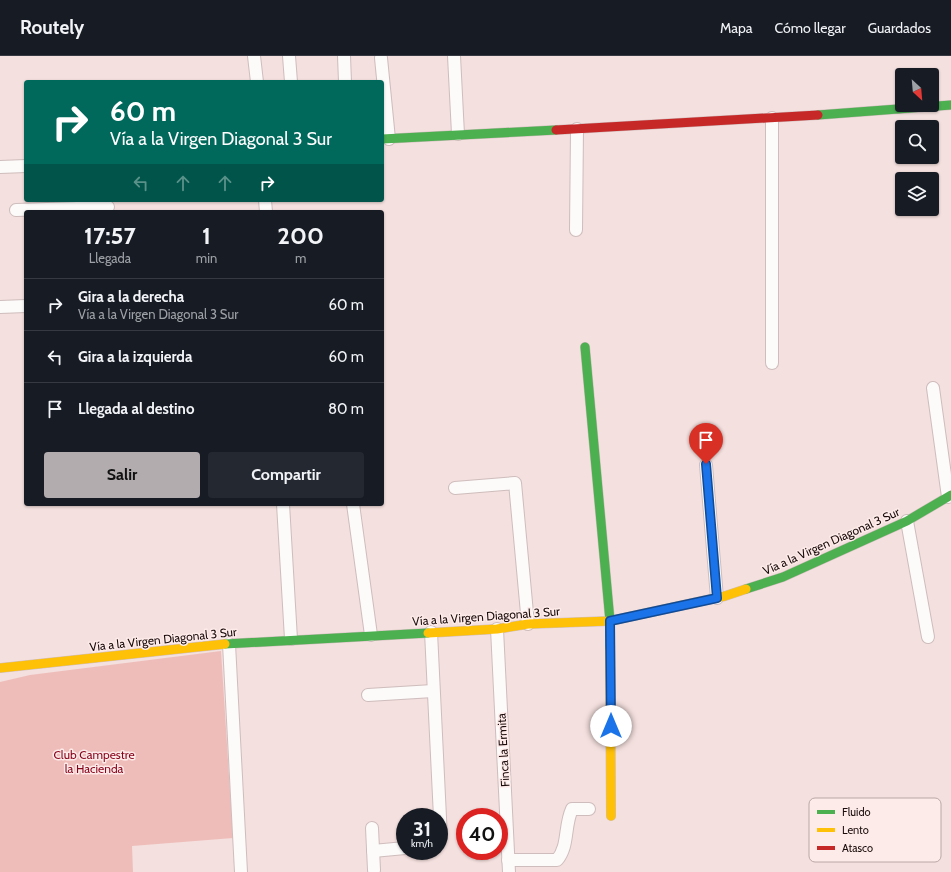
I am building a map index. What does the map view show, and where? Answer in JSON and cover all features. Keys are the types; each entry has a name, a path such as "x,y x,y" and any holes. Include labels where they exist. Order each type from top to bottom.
{"street":[{"path":"254,56 257,80"},
{"path":"289,56 291,80"},
{"path":"344,56 345,80"},
{"path":"454,56 458,134"},
{"path":"381,58 382,80"},
{"path":"384,119 385,139 772,118 951,105"},
{"path":"772,118 772,363"},
{"path":"576,230 577,129"},
{"path":"0,167 24,166"},
{"path":"16,210 108,206"},
{"path":"0,307 24,306"},
{"path":"585,347 610,621 611,816"},
{"path":"933,388 950,496"},
{"path":"706,464 717,598"},
{"path":"454,488 515,483 528,624"},
{"name":"Vía a la Virgen Diagonal 3 Sur","path":"0,668 199,646 497,628 528,624 610,621 717,598 783,577 907,521 950,496"},
{"path":"283,506 291,640"},
{"path":"353,506 371,635"},
{"path":"907,521 928,637"},
{"name":"Finca la Ermita","path":"497,628 509,866"},
{"path":"432,632 433,691 439,808"},
{"path":"229,644 241,872"},
{"path":"368,695 433,691"},
{"path":"509,866 557,860 564,852 568,819 572,810 589,809"},
{"path":"372,828 374,870"},
{"path":"373,850 396,849"}],"green space":[{"name":"Club Campestre la Hacienda","path":"221,651 233,838 132,846 133,872 0,872 0,682 30,675"}],"traffic: fast":[{"path":"818,115 951,105"},
{"path":"384,139 556,130"},
{"path":"585,347 610,621 610,648"},
{"path":"746,589 783,577 907,521 951,495"},
{"path":"225,644 428,633"}],"traffic: slow":[{"path":"428,633 497,629 528,624 610,621 725,596 746,589"},
{"path":"0,668 225,644"},
{"path":"610,648 611,816"}],"traffic: jam":[{"path":"556,130 818,115"}],"route":[{"path":"611,726 610,621 717,598 706,464"}]}
